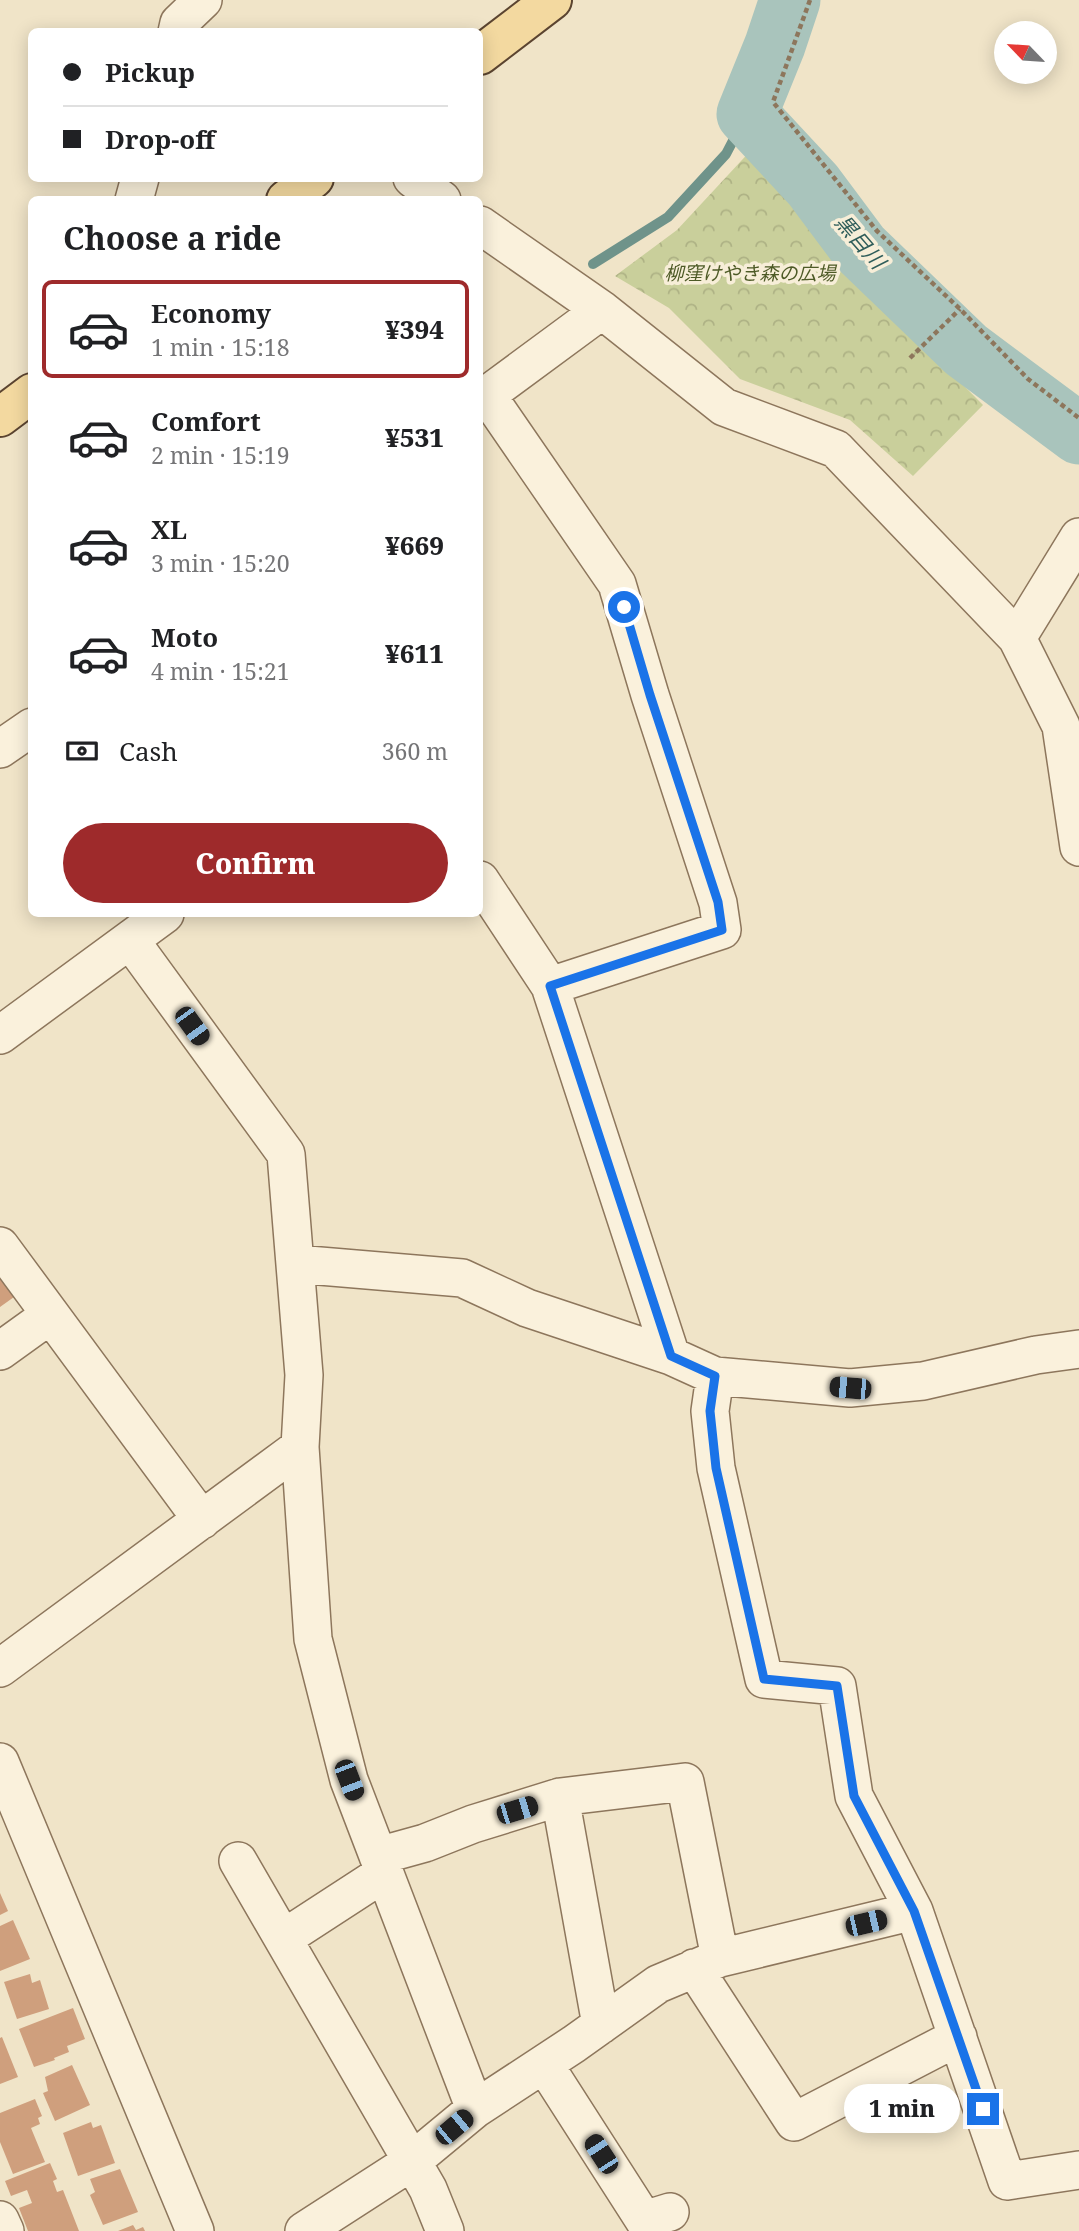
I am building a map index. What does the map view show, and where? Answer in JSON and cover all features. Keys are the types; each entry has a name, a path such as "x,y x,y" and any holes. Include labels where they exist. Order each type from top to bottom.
{"main road":[{"path":"483,53 552,0"},
{"path":"291,196 309,182"},
{"path":"0,417 28,396"}],"street":[{"path":"417,182 437,196"},
{"path":"483,227 602,310 724,407 836,449 1017,638 1061,726 1079,847"},
{"path":"550,986 722,930 718,902 650,695 617,584 483,397 602,310"},
{"path":"1017,638 1079,537"},
{"path":"0,749 28,730"},
{"path":"483,885 550,986 671,1356"},
{"path":"0,1035 161,917"},
{"path":"130,940 286,1154 304,1375 300,1447 313,1640 349,1780 475,2109"},
{"path":"0,1246 202,1520"},
{"path":"296,1264 462,1278 527,1308 671,1356 715,1376 850,1388 923,1381 1036,1355 1079,1349"},
{"path":"0,1351 50,1315"},
{"path":"715,1376 710,1411 716,1468 764,1679 837,1686 854,1796 914,1911 1007,2181 1079,2170"},
{"path":"0,1668 300,1447"},
{"path":"0,1762 195,2231"},
{"path":"284,1938 381,1864 473,1824 560,1797 685,1782 707,1963 794,2122 958,2037"},
{"path":"560,1797 601,2025"},
{"path":"238,1861 428,2189 445,2231"},
{"path":"304,2231 411,2162 475,2109 658,1984 707,1963 914,1911"},
{"path":"544,2064 643,2220 670,2212"},
{"path":"0,2220 5,2231"}],"path":[{"path":"810,0 773,102 877,232 960,309 1028,379 1079,418"},
{"path":"910,358 960,309"}],"green space":[{"name":"柳窪けやき森の広場","path":"754,147 857,278 983,405 913,476 850,420 740,379 669,308 615,276 677,230"}],"building":[{"path":"0,1279 14,1297 0,1307"},
{"path":"0,1893 8,1911 0,1915"},
{"path":"13,1920 30,1959 0,1971 0,1926"},
{"path":"30,1974 32,1983 40,1980 49,2009 17,2019 4,1982"},
{"path":"73,2008 85,2039 67,2046 69,2052 54,2058 55,2060 34,2067 19,2029"},
{"path":"2,2037 18,2077 0,2084 0,2038"},
{"path":"72,2065 90,2105 55,2121 43,2093 48,2091 45,2077"},
{"path":"35,2099 42,2116 38,2118 40,2124 31,2128 45,2162 13,2174 0,2142 0,2113"},
{"path":"91,2122 93,2128 101,2125 115,2163 78,2176 63,2133"},
{"path":"50,2163 57,2179 53,2181 57,2192 63,2190 79,2231 28,2231 19,2208 32,2203 27,2190 11,2196 5,2181"},
{"path":"120,2169 138,2212 103,2225 90,2195 95,2192 90,2179"},
{"path":"133,2225 136,2230 143,2227 145,2231 118,2231"}],"waterway":[{"name":"黒目川","path":"790,0 747,114 813,185 860,248 966,350 1079,434"},
{"path":"593,264 668,217 726,154 747,114"}],"route":[{"path":"624,607 718,902 722,930 550,986 671,1356 715,1376 710,1411 716,1468 764,1679 837,1686 854,1796 914,1911 983,2109"}]}
